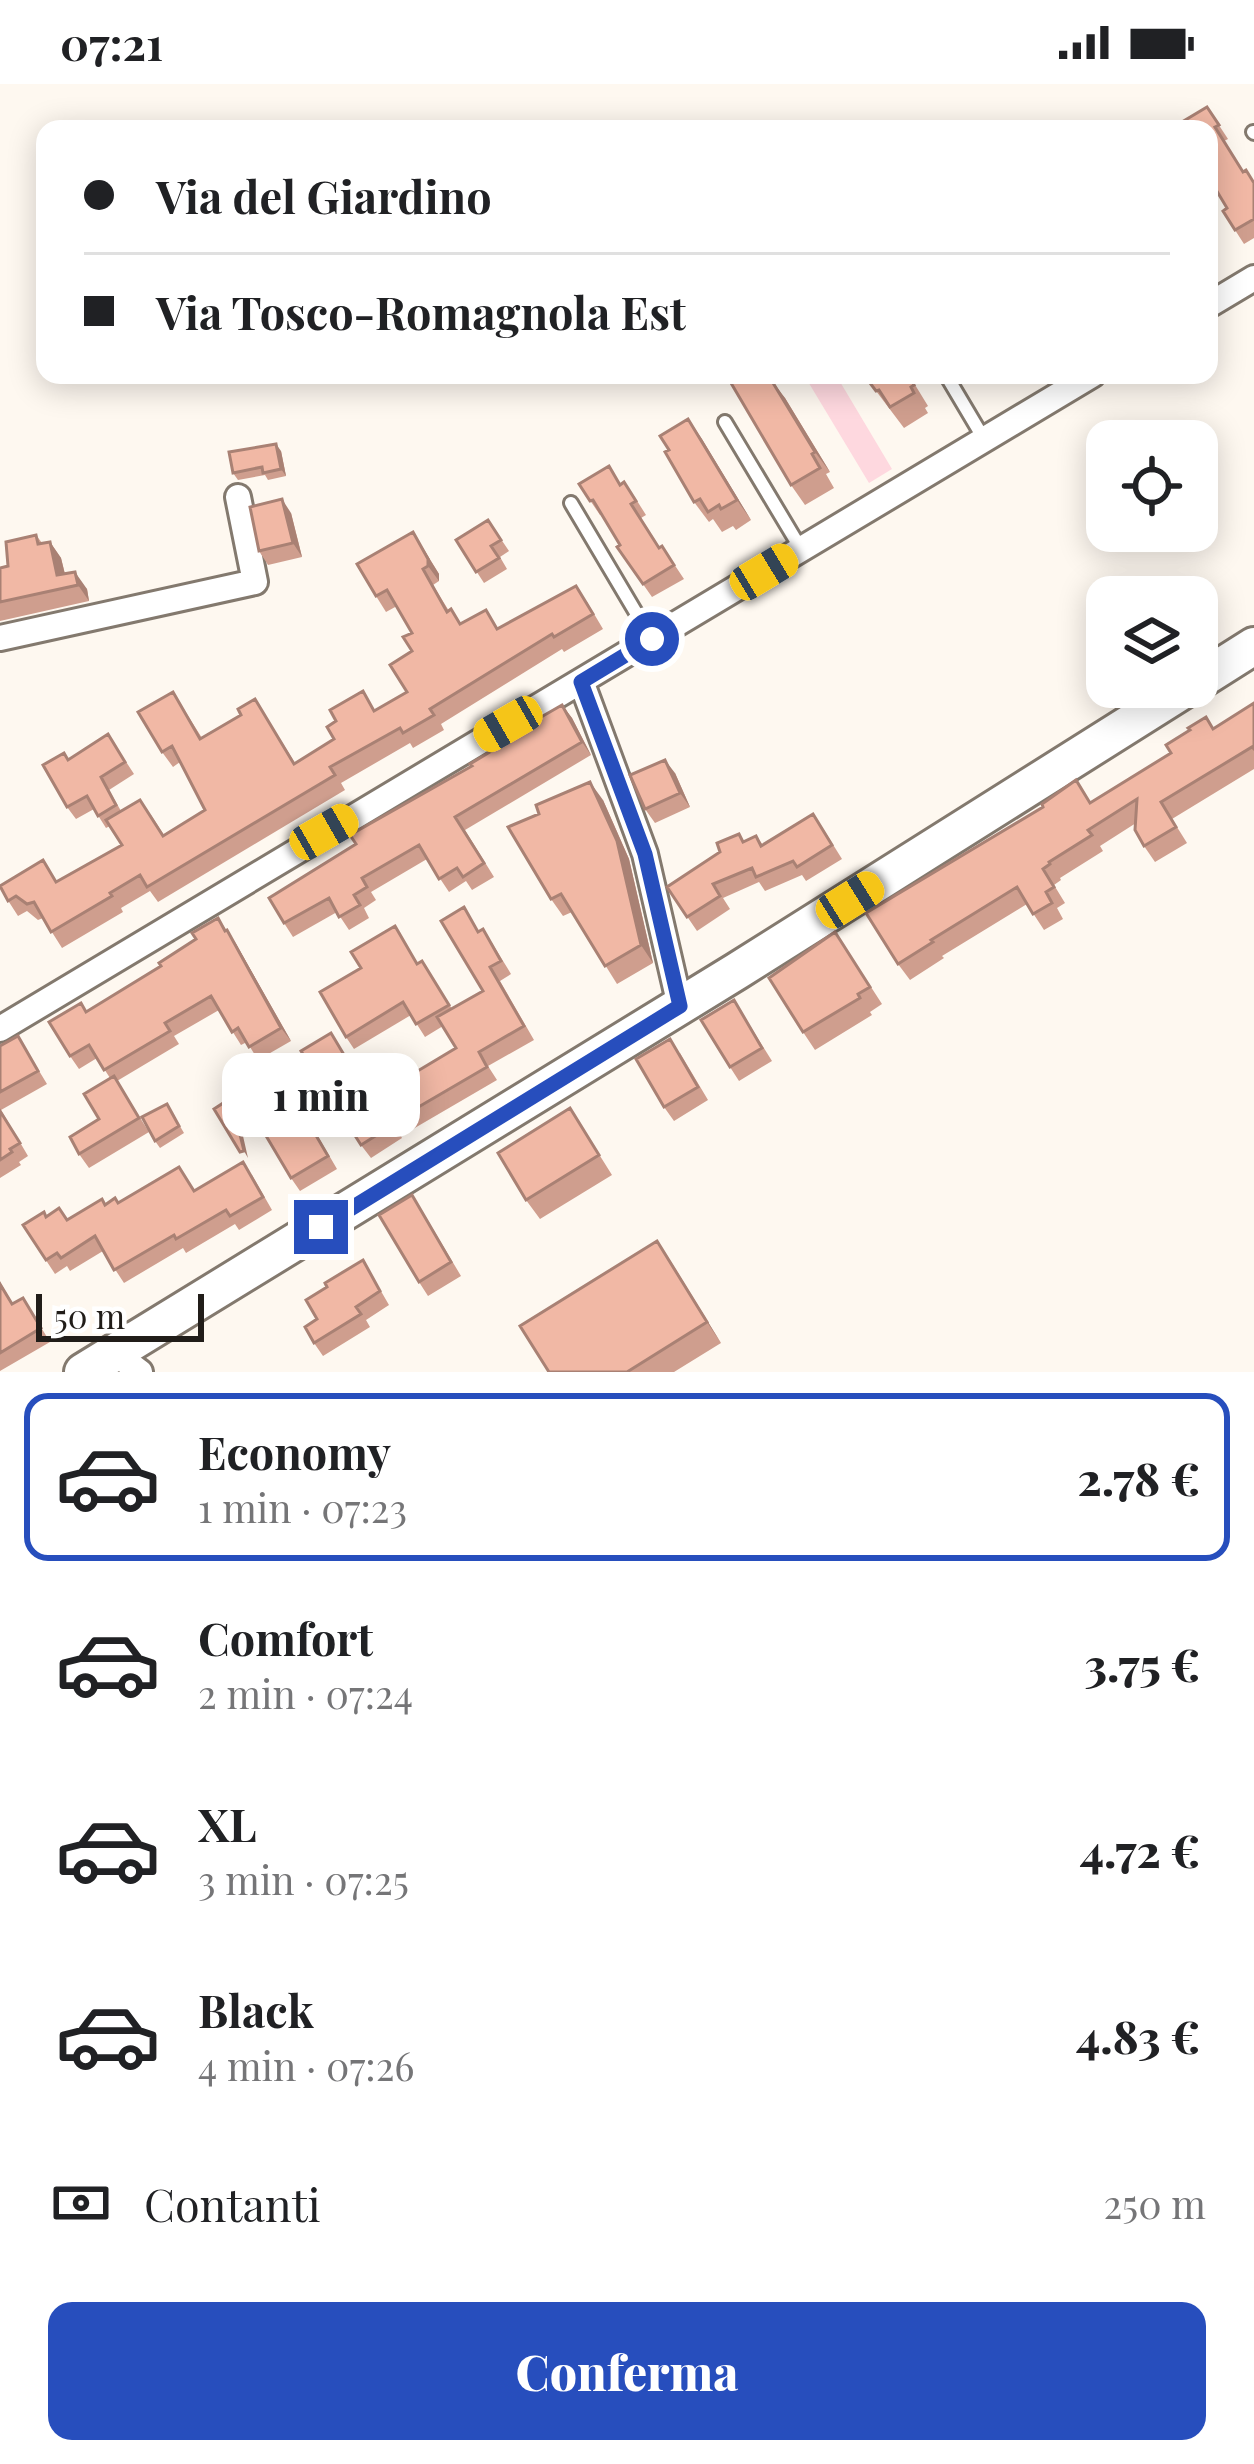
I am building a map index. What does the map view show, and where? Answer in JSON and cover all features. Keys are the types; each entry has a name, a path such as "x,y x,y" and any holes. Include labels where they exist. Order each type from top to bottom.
{"main road":[{"path":"1218,669 1254,646"},
{"path":"83,1372 128,1362 680,1006 1155,708"}],"street":[{"path":"1218,300 1254,278"},
{"path":"0,1029 1077,384"},
{"path":"0,638 255,582 238,496"},
{"path":"581,682 645,854 680,1006"}],"lane":[{"path":"951,384 984,439"},
{"path":"725,422 801,549"},
{"path":"571,502 652,639"}],"shaded area":[{"path":"809,384 841,384 892,469 869,483"}],"building":[{"path":"1207,107 1216,120 1185,120"},
{"path":"1218,132 1254,183 1254,219 1235,230 1223,211 1227,208 1218,193"},
{"path":"732,384 774,384 815,452 820,468 791,485"},
{"path":"871,384 914,385 914,393 890,407"},
{"path":"688,419 737,500 721,509 719,505 708,512 700,499 694,502 665,452 669,450 660,436"},
{"path":"276,444 281,469 233,473 229,452"},
{"path":"609,466 620,485 624,482 636,501 631,504 674,565 643,584 579,484"},
{"path":"282,499 293,543 259,551 250,507"},
{"path":"488,520 501,540 491,546 499,558 476,572 456,540"},
{"path":"413,532 428,559 423,569 447,612 451,609 460,624 486,610 497,629 576,586 593,614 430,709 434,715 330,767 335,775 147,887 140,875 51,932 34,902 27,904 16,896 8,901 0,886 43,860 56,882 122,845 106,820 140,800 163,836 205,810 172,746 162,752 138,712 173,692 200,739 241,715 238,709 255,699 294,764 334,739 327,727 336,721 330,710 363,691 374,711 407,692 390,665 412,651 403,637 412,633 387,590 376,596 357,564"},
{"path":"36,535 38,544 50,542 57,575 75,572 78,585 0,602 0,568 8,566 6,542"},
{"path":"1254,703 1254,749 1161,802 1176,827 1144,846 1135,830 1137,799 1088,830 1092,835 1043,869 1054,887 1046,892 1052,903 1033,914 1017,887 898,964 866,913 1043,807 1076,780 1090,803 1171,753 1166,745 1206,717 1213,729"},
{"path":"562,705 582,742 455,817 484,863 463,877 457,868 439,879 419,845 362,878 367,887 354,895 360,905 339,917 329,898 284,923 269,898 356,844 350,835 472,766"},
{"path":"108,734 125,762 101,777 116,805 98,816 87,796 67,807 43,765 64,753 68,760"},
{"path":"665,760 680,793 645,809 630,775"},
{"path":"590,782 617,841 641,945 605,966 561,894 551,899 508,827 539,814 536,805"},
{"path":"813,814 832,845 797,867 793,861 756,877 752,868 713,884 720,896 687,917 667,887 720,852 717,843 739,834 743,842 756,836 761,846"},
{"path":"464,907 501,961 490,967 524,1026 479,1052 487,1067 361,1145 301,1051 331,1033 365,1090 410,1062 416,1072 456,1048 437,1017 483,991 441,921"},
{"path":"218,918 281,1028 249,1047 238,1028 232,1032 211,996 165,1023 170,1031 104,1070 89,1045 70,1056 49,1022 81,1003 86,1012 161,966 196,939 192,933"},
{"path":"395,926 449,1005 416,1024 403,1002 346,1037 320,992 361,968 351,952"},
{"path":"835,932 870,987 803,1032 769,978"},
{"path":"734,1000 762,1048 730,1067 701,1020"},
{"path":"18,1036 38,1071 0,1092 0,1046"},
{"path":"670,1039 698,1087 664,1107 636,1059"},
{"path":"114,1076 139,1118 79,1154 70,1137 99,1119 84,1094"},
{"path":"231,1098 244,1151 240,1152 214,1109"},
{"path":"167,1104 179,1126 155,1141 142,1117"},
{"path":"570,1108 599,1155 526,1200 498,1153"},
{"path":"0,1111 20,1143 0,1160"},
{"path":"278,1119 280,1124 287,1120 292,1129 307,1120 328,1156 291,1178 262,1129"},
{"path":"243,1162 263,1197 230,1216 226,1210 176,1239 174,1235 114,1270 95,1236 61,1258 57,1253 46,1260 23,1225 59,1208 67,1220 102,1199 105,1205 115,1198 118,1203 179,1167 194,1191"},
{"path":"412,1195 451,1262 419,1282 379,1215"},
{"path":"657,1241 707,1322 627,1372 549,1372 520,1326"},
{"path":"363,1260 380,1291 356,1307 361,1314 314,1343 305,1327 317,1319 306,1300"},
{"path":"0,1284 12,1304 23,1298 41,1328 0,1353"}],"route":[{"path":"321,1227 680,1006 645,854 581,682 652,639"}]}
